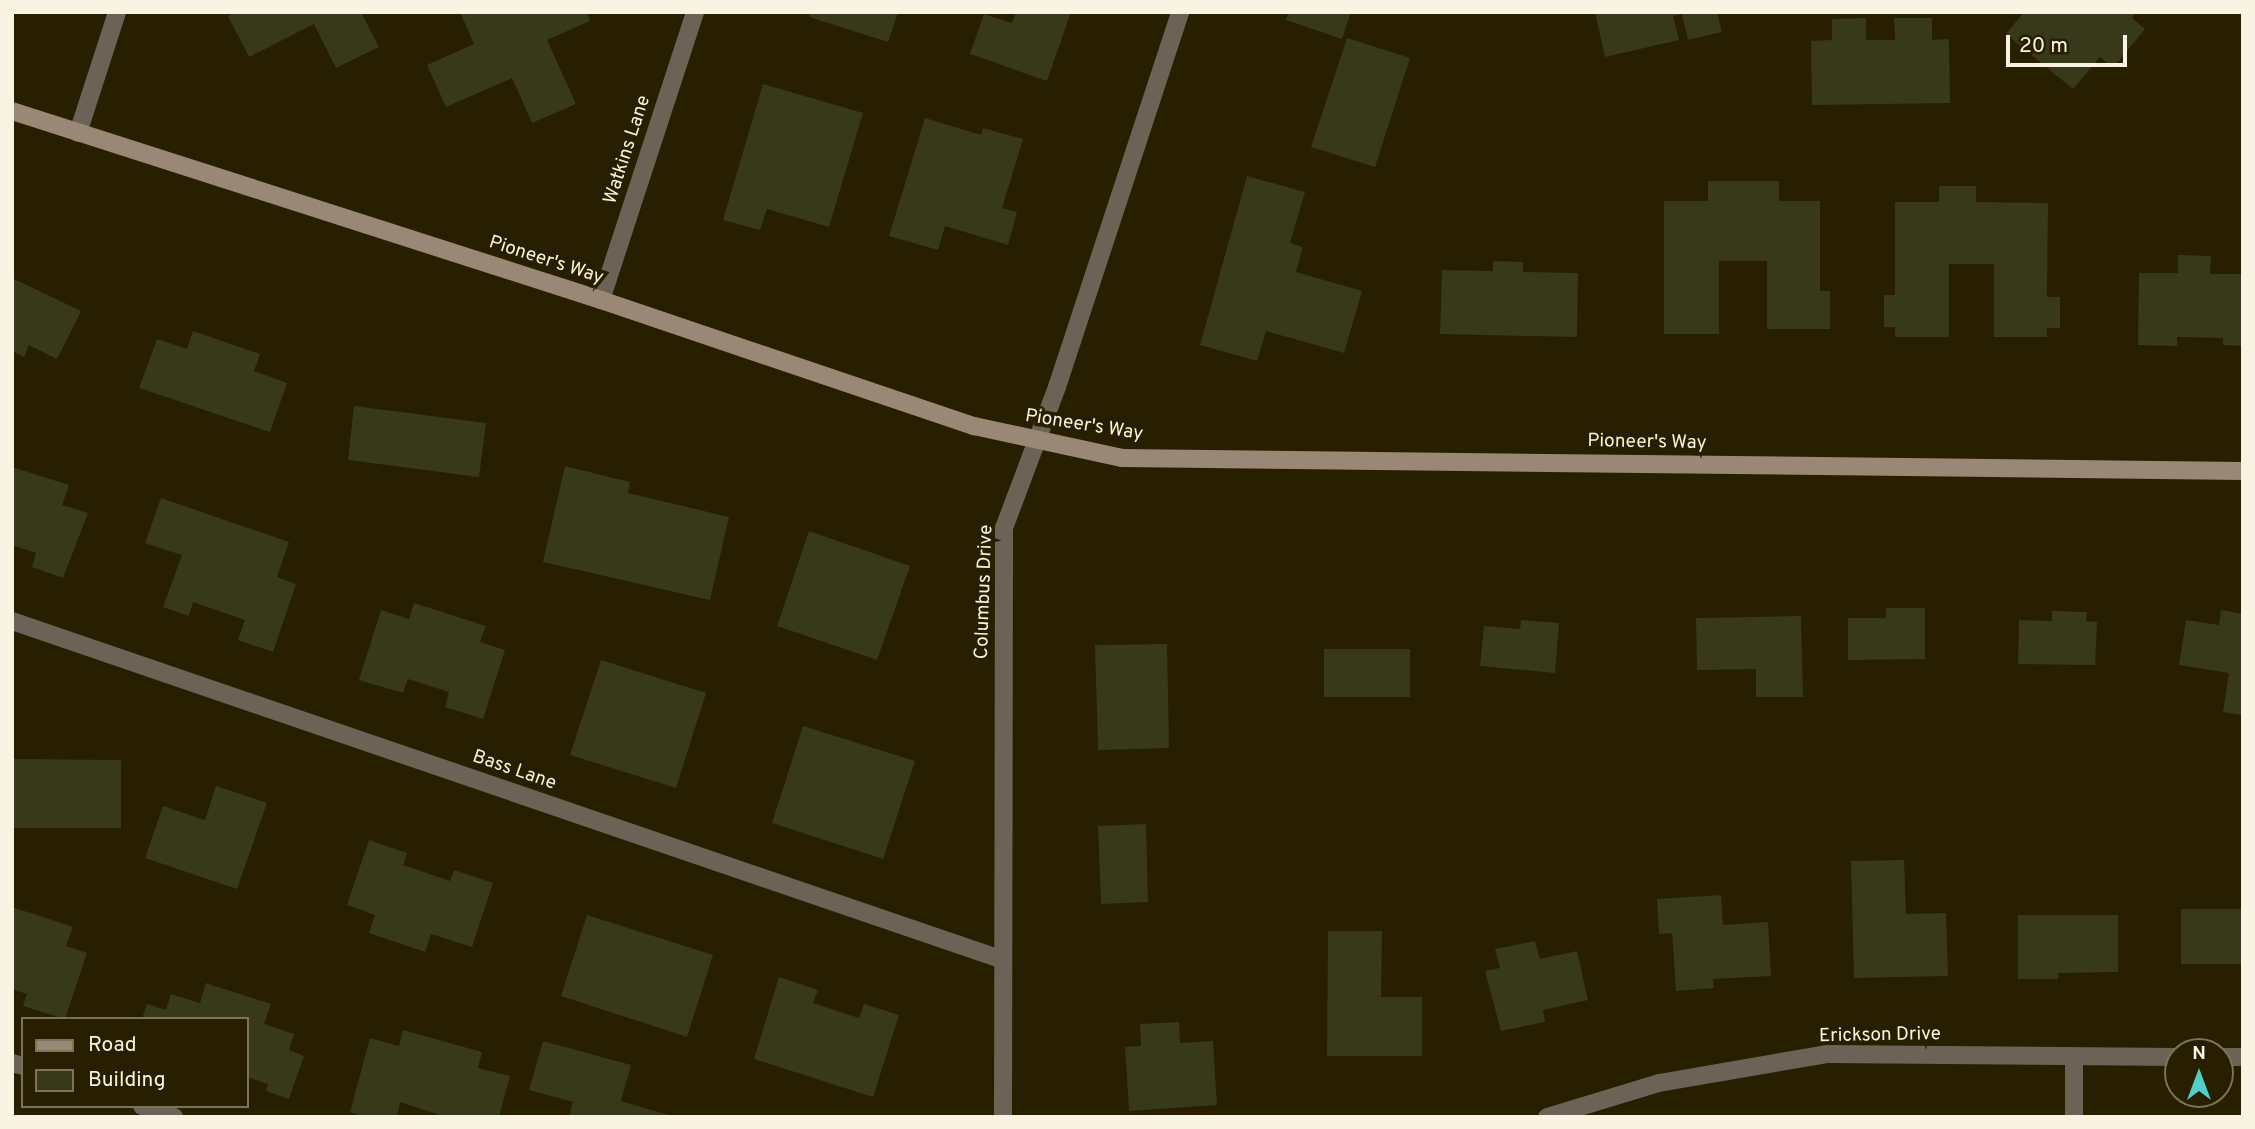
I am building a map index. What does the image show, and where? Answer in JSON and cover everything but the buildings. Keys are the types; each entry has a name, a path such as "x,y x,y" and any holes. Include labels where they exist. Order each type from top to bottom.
{"main road":[{"name":"Pioneer's Way","path":"12,111 601,300 949,418 1037,441 1122,458 2243,471"}],"street":[{"path":"78,133 117,12"},
{"name":"Watkins Lane","path":"601,300 695,12"},
{"name":"Columbus Drive","path":"1003,1117 1004,528 1037,441 1180,12"},
{"name":"Bass Lane","path":"12,621 1003,960"},
{"name":"Erickson Drive","path":"1548,1117 1659,1083 1827,1054 2164,1057"},
{"path":"2074,1058 2074,1117"},
{"path":"148,1108 174,1117"}]}
